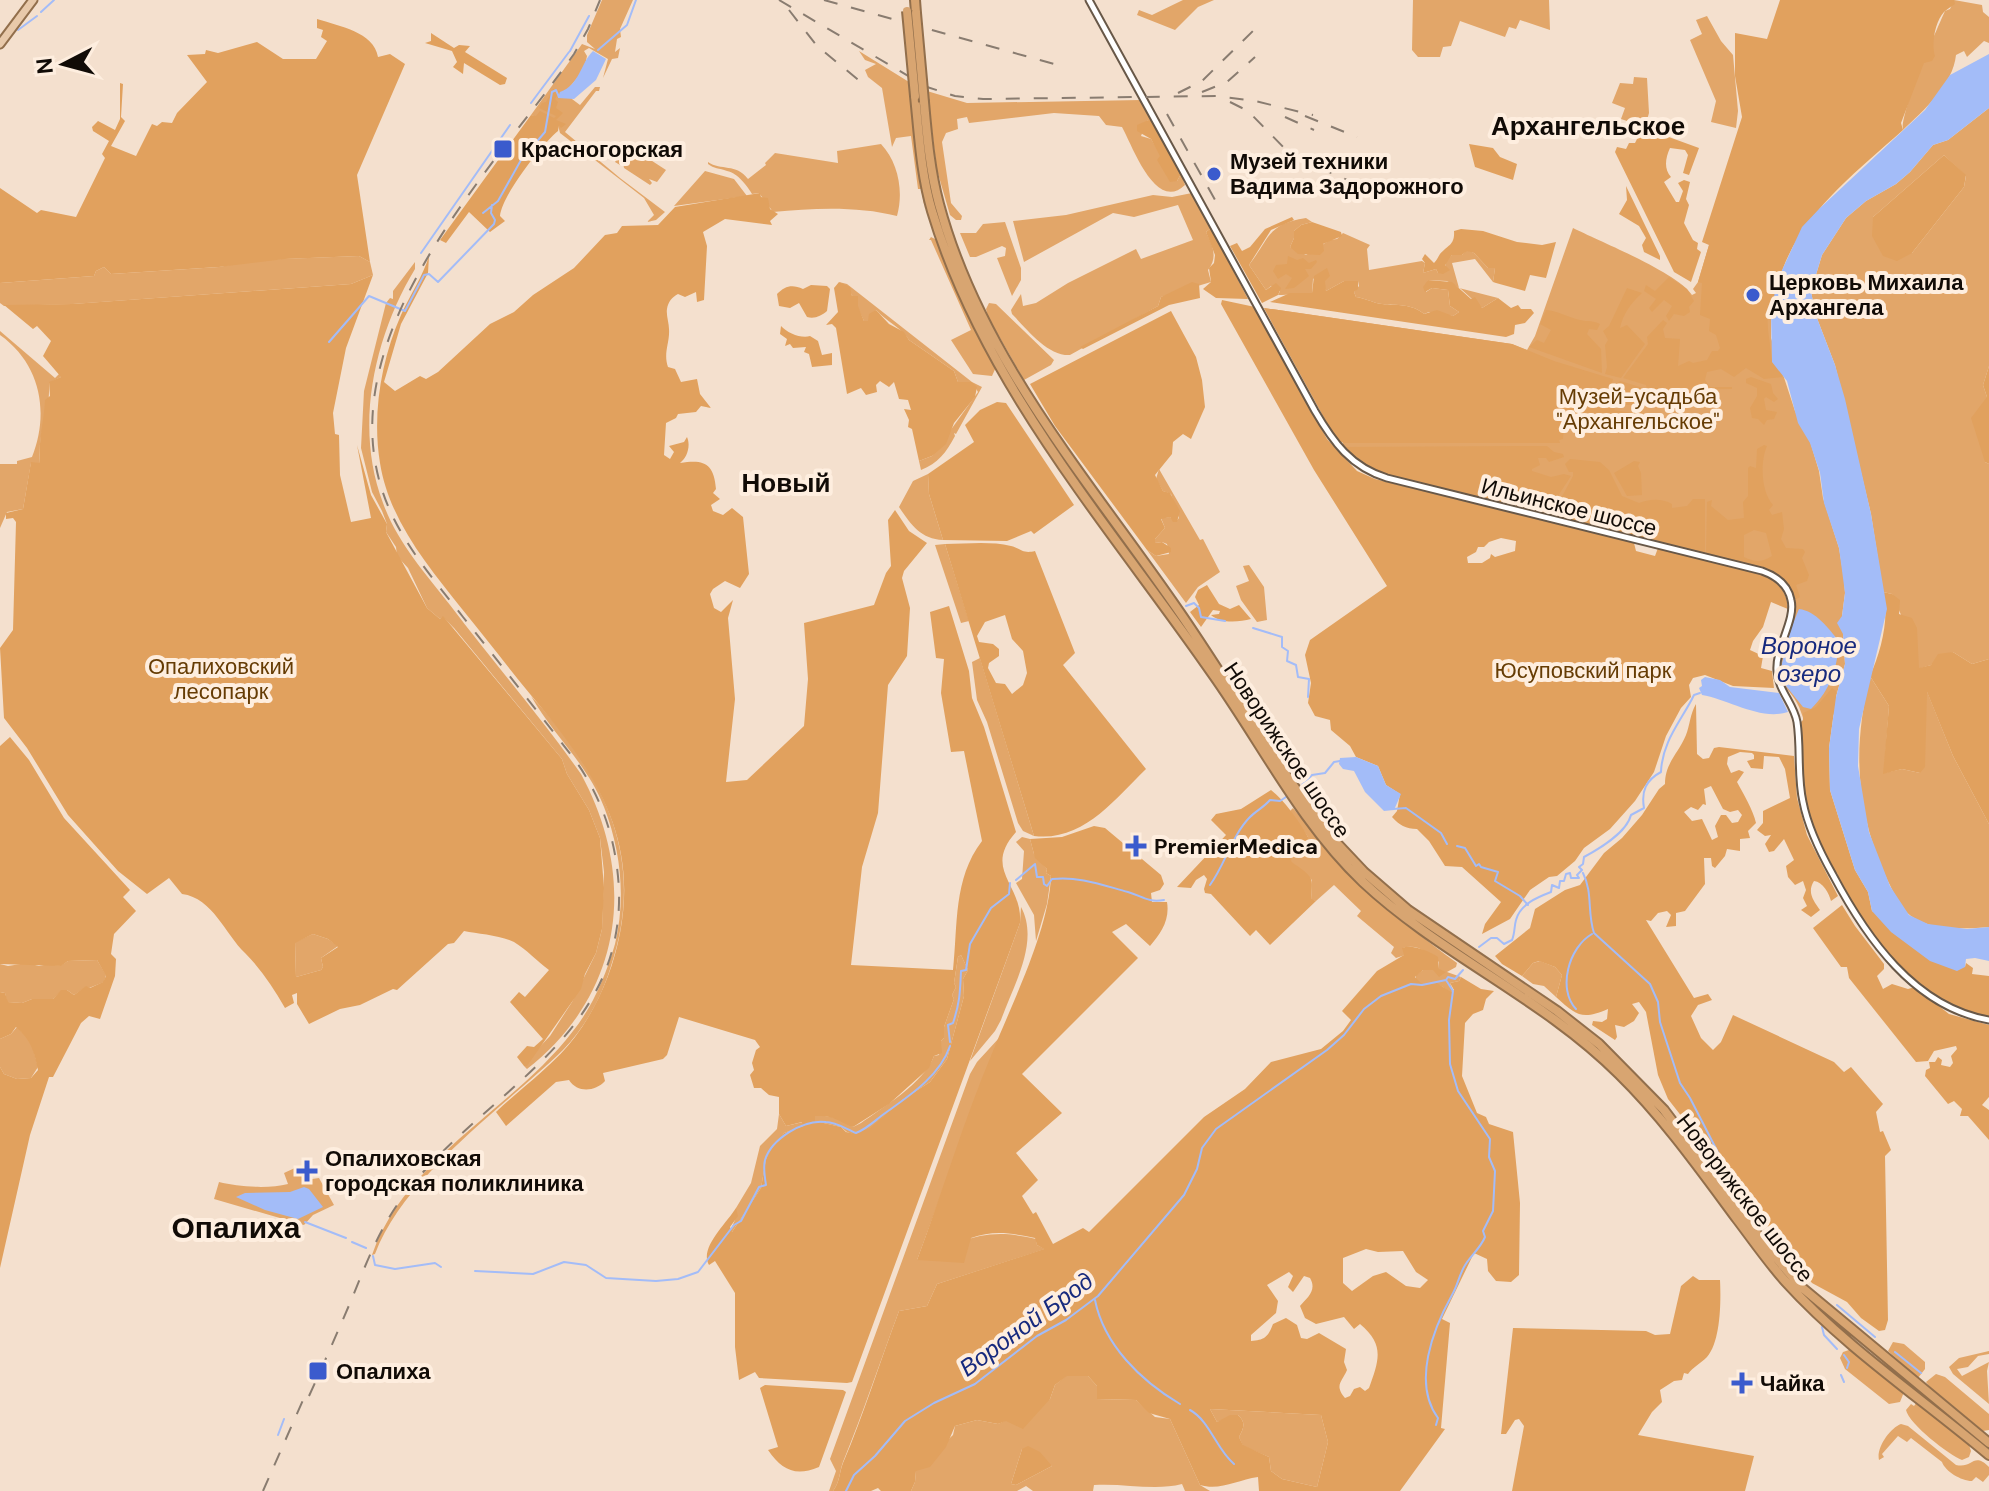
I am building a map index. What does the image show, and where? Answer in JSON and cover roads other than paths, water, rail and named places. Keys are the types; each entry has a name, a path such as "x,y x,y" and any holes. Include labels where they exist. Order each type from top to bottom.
{"highway":[{"name":"Новорижское шоссе","path":"906,0 912,12 932,173 949,236 1014,380"},
{"name":"Новорижское шоссе","path":"915,0 912,12 915,96 926,184 936,224 963,293 1021,393 1230,684 1298,798 1331,837 1389,895 1446,938 1557,1011 1627,1070 1688,1140 1767,1247 1800,1286 1909,1384 1989,1443"},
{"name":"Новорижское шоссе","path":"1922,1394 1989,1455"}],"main road":[{"path":"0,42 31,0"},
{"name":"Ильинское шоссе","path":"1089,0 1328,433 1344,453 1368,471 1387,478 1772,575 1787,589 1792,605 1777,669 1780,685 1797,722 1801,792 1806,815 1823,857 1873,943 1913,981 1956,1010 1989,1020"}],"water":[{"path":"593,51 606,59 596,80 574,99 558,98 560,92 576,79"},
{"path":"1989,54 1989,108 1948,140 1933,145 1896,184 1866,201 1846,218 1822,255 1811,291 1815,313 1845,399 1871,514 1887,609 1859,729 1858,766 1869,832 1890,886 1909,915 1928,924 1967,929 1989,927 1989,961 1966,959 1965,967 1957,971 1930,961 1891,932 1872,911 1868,892 1855,870 1830,790 1829,748 1836,697 1845,664 1843,634 1837,623 1842,616 1845,593 1839,548 1824,503 1820,473 1810,443 1798,423 1787,381 1772,362 1771,313 1777,281 1802,227 1925,110 1950,75"},
{"name":"Вороное озеро","path":"1799,609 1816,617 1839,641 1832,678 1811,709 1803,707 1786,686 1780,672 1789,633"},
{"path":"1705,677 1720,680 1730,687 1779,693 1788,712 1755,712 1702,695 1699,688"},
{"path":"1356,757 1378,766 1386,785 1401,794 1394,810 1384,811 1365,792 1354,771 1343,769 1339,764 1340,758"},
{"path":"304,1187 323,1207 298,1219 265,1210 236,1197 245,1193 290,1192"}],"waterway":[{"path":"41,12 54,0"},
{"path":"598,50 627,25 636,0"},
{"path":"18,30 37,16"},
{"path":"570,51 589,16"},
{"path":"531,103 569,52"},
{"path":"483,213 498,201 521,160 545,132 552,92 556,90 559,97"},
{"path":"421,253 510,125"},
{"path":"329,342 369,296 405,311 424,275 429,274 438,282 494,224 492,205"},
{"path":"1186,606 1194,603 1201,617 1225,621"},
{"path":"1253,628 1282,637 1282,647 1288,651 1287,661 1296,665 1298,677 1309,679 1308,697"},
{"name":"Вороной Брод","path":"1479,947 1491,938 1497,938 1504,944 1512,940 1518,914 1525,905 1551,892 1552,885 1559,888 1566,874 1579,878 1577,875 1582,870 1579,867 1584,857 1612,839 1624,828 1631,815 1644,808 1646,787 1661,772 1669,741 1694,695 1700,693"},
{"path":"1298,789 1312,775 1325,773 1334,762 1340,761"},
{"path":"1210,885 1238,832 1250,817 1270,800 1280,801 1289,795"},
{"path":"1393,809 1406,808 1441,833 1447,844"},
{"path":"1457,846 1465,848 1476,866 1479,864 1498,872 1495,881 1520,896 1528,905"},
{"path":"1016,880 1035,864 1037,877 1043,877 1047,886 1052,879 1072,879 1100,884 1149,900 1164,900"},
{"path":"1583,873 1594,933 1650,984 1658,1002 1660,1022 1680,1083 1727,1170 1725,1179"},
{"path":"950,1042 948,1025 953,1023 955,1016 961,971 966,970 970,944 991,908 1009,894 1010,883"},
{"path":"1576,1009 1567,991 1568,969 1577,948 1592,934"},
{"name":"Вороной Брод","path":"846,1491 854,1475 905,1421 975,1384 1037,1336 1066,1320 1098,1296 1184,1195 1197,1169 1202,1148 1216,1129 1327,1050 1344,1035 1364,1009 1381,996 1411,984 1422,985 1448,977 1455,979 1463,970"},
{"path":"1436,1425 1438,1418 1430,1404 1427,1389 1428,1356 1438,1324 1462,1270 1485,1237 1483,1231 1493,1211 1495,1171 1489,1157 1490,1139 1458,1091 1450,1064 1449,1020 1453,991 1446,980"},
{"path":"475,1271 533,1274 564,1262 586,1265 606,1278 656,1281 678,1279 698,1272 734,1225 741,1221 759,1187 766,1185 765,1160 781,1138 798,1127 817,1122 834,1123 856,1133 861,1131 924,1083 939,1066 950,1046"},
{"path":"305,1222 346,1238"},
{"path":"352,1242 366,1248"},
{"path":"373,1256 375,1265 395,1269 435,1263 441,1267"},
{"path":"1095,1300 1107,1332 1126,1360 1138,1373 1180,1404"},
{"path":"1837,1305 1875,1337"},
{"path":"1822,1327 1824,1335 1837,1349"},
{"path":"1895,1352 1921,1373"},
{"path":"1844,1355 1849,1362 1847,1368"},
{"path":"1841,1375 1844,1382"},
{"path":"1190,1410 1203,1421 1234,1464"},
{"path":"278,1435 284,1419"}],"railway":[{"path":"309,1396 374,1245 394,1209 434,1161 541,1062 572,1027 598,988 614,943 618,873 612,839 601,806 575,760 409,545 394,519 374,456 375,394 391,332 420,271 456,212 574,54 600,0"},
{"path":"779,0 927,87 955,96 983,99 1216,96 1255,101 1313,115"},
{"path":"824,0 1054,64"},
{"path":"789,10 817,46 861,82"},
{"path":"1178,93 1202,81 1258,26"},
{"path":"1202,92 1227,82 1255,57"},
{"path":"1230,102 1248,111 1292,156 1366,188"},
{"path":"1167,114 1219,207"},
{"path":"1305,116 1357,137"},
{"path":"1285,117 1314,130"},
{"path":"263,1491 303,1400"}],"place":[{"name":"Красногорская","path":"503,149"},
{"name":"Музей техники Вадима Задорожного","path":"1214,174"},
{"name":"Церковь Михаила Архангела","path":"1753,295"},
{"name":"PremierMedica","path":"1136,846"},
{"name":"Опалиховская городская поликлиника","path":"307,1171"},
{"name":"Опалиха","path":"318,1371"},
{"name":"Чайка","path":"1742,1383"}],"district":[{"name":"Архангельское","path":"1588,126"},
{"name":"Новый","path":"786,483"},
{"name":"Опалиха","path":"236,1227"}],"park label":[{"name":"Музей-усадьба \"Архангельское\"","path":"1638,408"},
{"name":"Юсуповский парк","path":"1583,670"},
{"name":"Опалиховский лесопарк","path":"221,678"}]}
